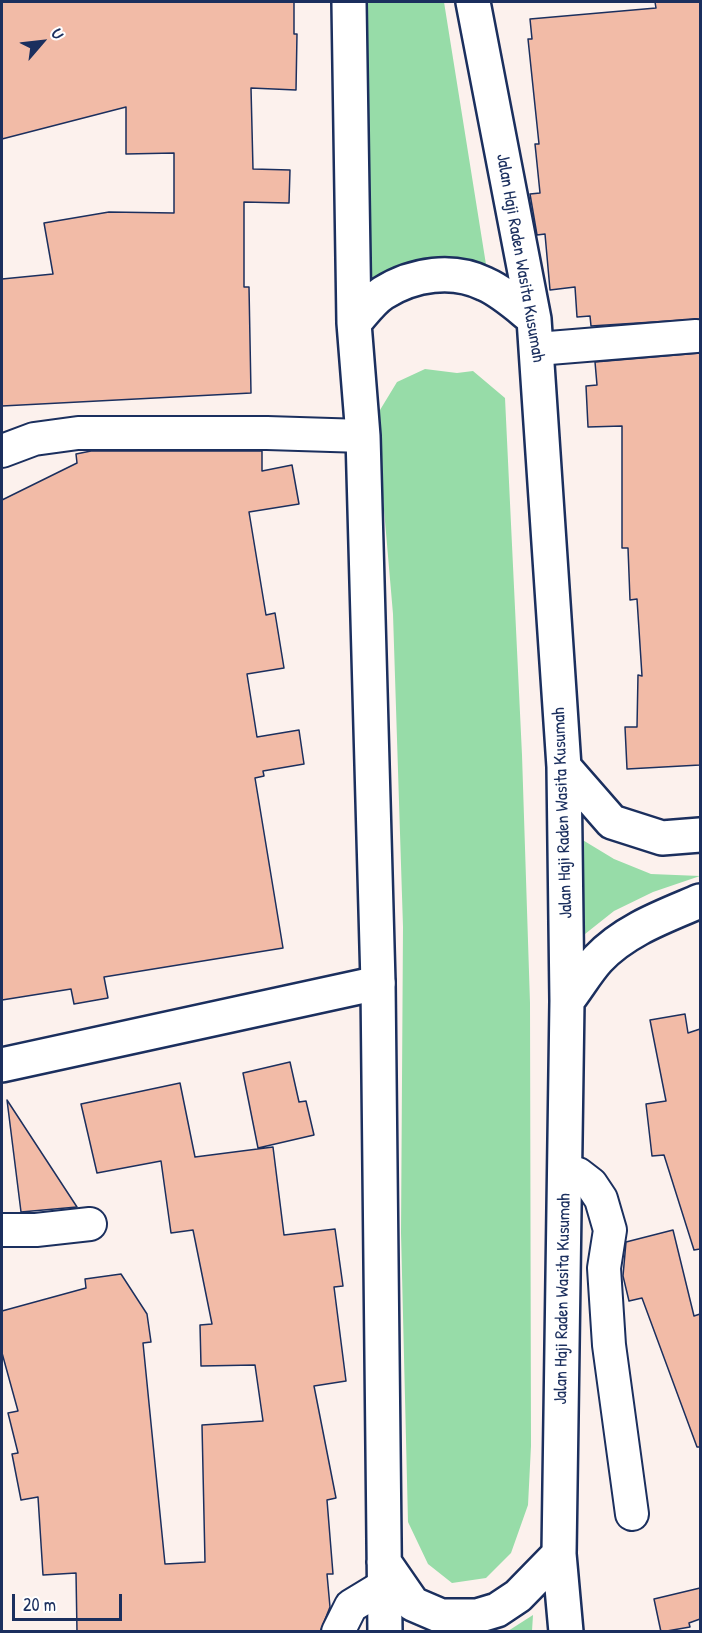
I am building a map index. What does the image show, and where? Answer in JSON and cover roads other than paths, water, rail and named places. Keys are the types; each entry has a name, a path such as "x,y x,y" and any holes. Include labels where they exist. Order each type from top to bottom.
{"main road":[{"path":"349,2 354,322 363,436 378,983 385,1632"},
{"name":"Jalan Haji Raden Wasita Kusumah","path":"473,2 536,334 564,767 567,1000 559,1554 566,1632"},
{"path":"354,322 382,294 410,279 442,274 466,276 486,284 536,334"},
{"path":"564,767 612,822 662,838 700,835"},
{"path":"567,1000 599,958 624,938 658,919 700,902"},
{"path":"2,1065 378,983"},
{"path":"384,1574 413,1604 441,1616 477,1616 497,1610 518,1596 559,1554"}],"street":[{"path":"536,334 696,336"},
{"path":"2,451 34,439 78,433 267,433 363,436"},
{"path":"565,1170 578,1174 591,1184 601,1199 610,1230 604,1268 609,1345 632,1514"},
{"path":"2,1230 36,1230 90,1224"},
{"path":"338,1632 351,1606 384,1574"}]}
